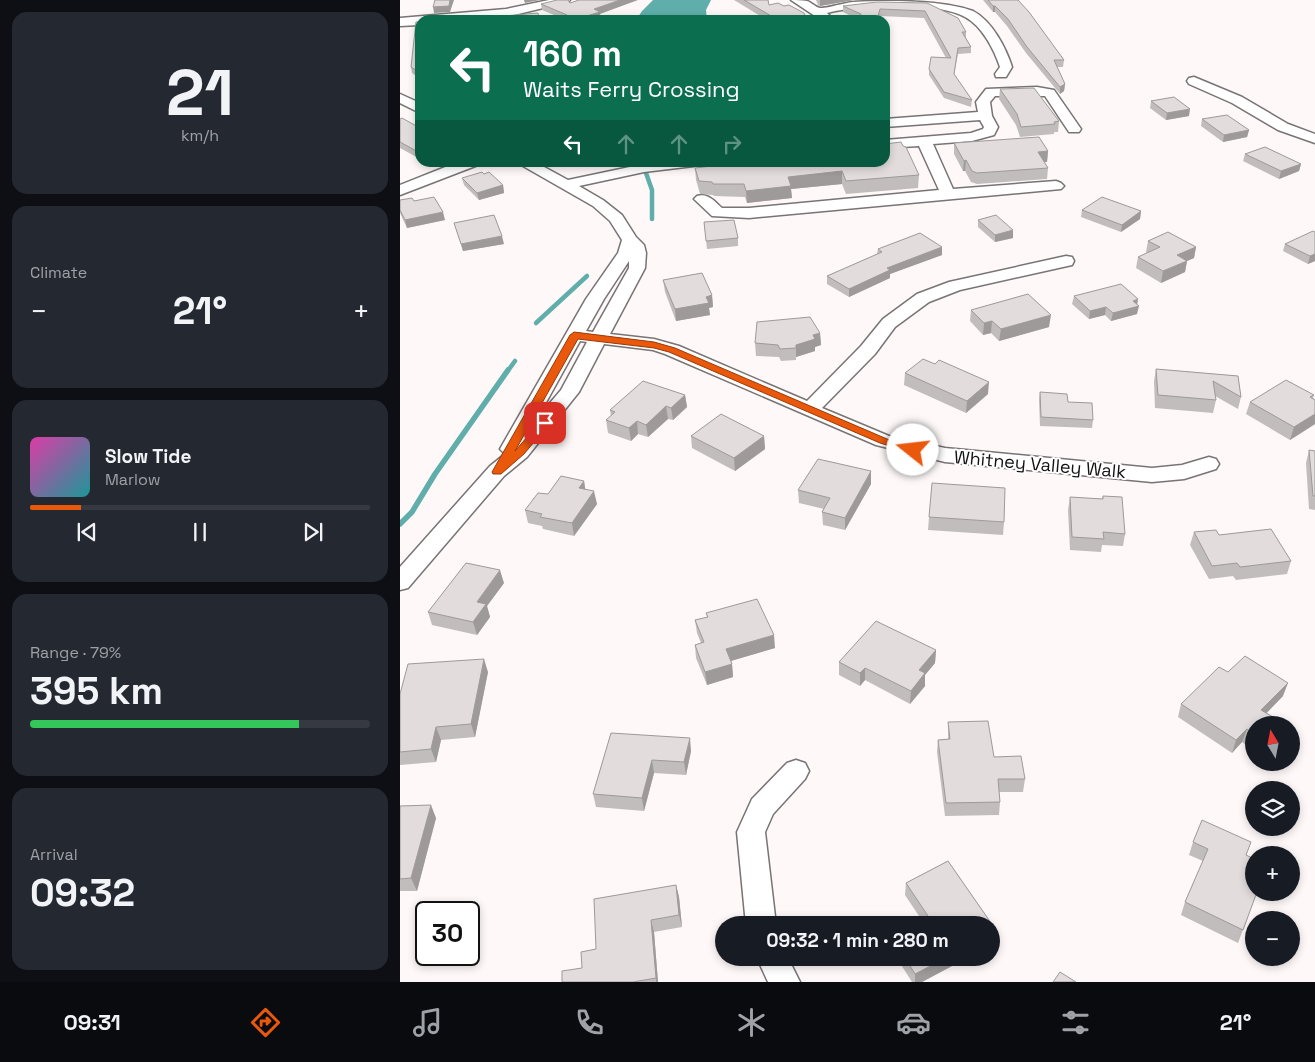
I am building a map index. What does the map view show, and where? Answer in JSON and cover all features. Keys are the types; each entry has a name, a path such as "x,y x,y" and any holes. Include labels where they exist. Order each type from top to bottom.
{"street":[{"path":"500,0 506,13"},
{"path":"483,15 506,13 564,0"},
{"path":"797,0 822,15"},
{"path":"826,15 845,4 876,0 945,3 968,13 984,28 1004,59 1006,67 1001,74"},
{"path":"400,22 415,20"},
{"path":"1194,81 1237,100 1283,127 1315,139"},
{"path":"890,144 972,137 990,132 991,127 983,102 991,92 1037,91 1049,93 1074,129"},
{"path":"400,98 415,106"},
{"path":"890,124 986,116"},
{"path":"924,141 948,194"},
{"path":"400,190 460,167"},
{"path":"400,582 497,472 520,452 557,409 569,392 636,268 638,253 636,245 630,240 616,218 572,184 534,167"},
{"path":"572,184 592,167"},
{"path":"572,184 653,167"},
{"path":"702,199 718,213 749,213 1056,186"},
{"path":"497,472 595,300 626,253 630,240"},
{"path":"809,410 868,350 889,323 924,298 955,286 1066,261"},
{"name":"Whitney Valley Walk","path":"570,343 595,345 706,366 883,441 913,450 945,455 1152,475 1184,472 1209,464"},
{"path":"760,916 751,832 762,807 796,770"},
{"path":"776,966 784,982"}],"water":[{"path":"653,0 711,0 706,10 706,15 639,15"}],"building":[{"path":"435,0 450,0 449,6 433,7"},
{"path":"557,0 568,0 570,3 579,0 620,0 594,9 600,12 590,15 567,15 541,4"},
{"path":"744,0 768,0 769,5 778,3 784,6 789,5 805,15 770,15"},
{"path":"988,0 1018,0 1029,12 1064,60 1054,60 1065,84 1060,87 1027,47 1008,19"},
{"path":"877,2 927,3 958,18 966,32 962,32 971,47 958,48 954,74 972,100 944,92 929,69 931,57 951,58 925,11 880,9 878,15 861,15 843,6"},
{"path":"538,13 538,15 515,15"},
{"path":"415,31 415,70 411,67"},
{"path":"1034,88 1059,121 1054,122 1055,124 1021,127 1017,114 1000,89"},
{"path":"1174,97 1190,109 1167,113 1151,101"},
{"path":"1227,115 1249,130 1224,135 1202,119"},
{"path":"402,118 415,125 415,150 400,142 400,119"},
{"path":"1039,137 1048,151 1038,152 1048,168 977,173 972,171 966,160 964,161 954,143"},
{"path":"901,142 906,147 919,175 846,181 842,171 788,177 791,186 746,191 744,184 713,184 712,182 699,181 695,168 890,167 890,143"},
{"path":"1265,147 1301,164 1281,171 1245,154"},
{"path":"482,172 484,174 489,172 503,185 477,193 462,178"},
{"path":"434,197 443,212 405,220 400,210 400,200 412,198 414,201"},
{"path":"1102,197 1141,211 1122,225 1082,210"},
{"path":"494,215 502,236 461,244 454,223"},
{"path":"996,215 1013,230 995,235 978,220"},
{"path":"734,220 738,238 706,241 704,222"},
{"path":"1313,231 1315,232 1315,254 1310,256 1285,244"},
{"path":"1168,232 1196,247 1177,255 1187,261 1163,271 1138,257 1160,247 1148,241"},
{"path":"920,233 942,247 887,268 890,270 849,289 827,276 882,252 878,249"},
{"path":"702,273 712,295 706,297 709,303 675,309 663,280"},
{"path":"1121,284 1138,299 1133,301 1139,306 1113,313 1106,307 1090,311 1074,296"},
{"path":"1028,294 1051,315 1001,329 992,321 984,323 971,310"},
{"path":"810,317 820,333 813,335 815,339 796,345 796,348 780,349 778,345 755,343 757,322"},
{"path":"923,359 935,364 939,360 989,382 967,401 905,373"},
{"path":"1156,369 1238,376 1241,397 1213,381 1216,400 1158,395"},
{"path":"1286,380 1314,395 1310,397 1315,400 1315,414 1294,427 1250,402"},
{"path":"643,381 685,395 671,408 666,406 646,425 637,421 629,428 606,420 615,412 610,410"},
{"path":"1040,392 1067,394 1068,402 1092,403 1093,420 1041,417"},
{"path":"721,414 764,436 734,458 691,436"},
{"path":"1309,450 1315,451 1315,496 1313,496"},
{"path":"818,459 871,471 845,518 822,512 830,498 798,490"},
{"path":"561,476 584,481 579,488 594,491 572,523 540,517 542,514 525,510 538,493 548,494"},
{"path":"932,483 1005,488 1004,522 929,517"},
{"path":"1103,496 1122,497 1125,534 1103,532 1104,539 1072,537 1070,497 1103,499"},
{"path":"1271,529 1291,561 1240,567 1237,563 1212,566 1194,532 1216,530 1219,535"},
{"path":"466,563 500,570 477,602 486,604 473,622 428,612"},
{"path":"757,599 774,635 726,649 732,664 705,672 695,645 704,642 695,620 708,617 706,613"},
{"path":"876,621 936,650 919,670 925,673 911,691 865,668 860,673 839,662"},
{"path":"1245,656 1288,683 1261,710 1271,716 1245,716 1245,731 1236,740 1181,704 1219,667 1228,672"},
{"path":"484,659 471,724 436,727 431,749 400,752 400,694 408,664"},
{"path":"988,721 994,757 1021,756 1025,779 998,779 1000,802 946,803 938,740 950,739 948,722"},
{"path":"611,733 690,738 684,762 652,760 642,798 593,794"},
{"path":"431,805 411,878 400,879 400,806"},
{"path":"1202,820 1251,842 1249,846 1245,846 1245,901 1254,901 1250,911 1245,911 1243,930 1185,902 1208,849 1193,842"},
{"path":"948,861 986,916 928,916 906,883"},
{"path":"676,885 679,915 651,920 656,978 633,982 562,982 562,971 582,968 581,952 596,949 594,899"},
{"path":"910,966 930,966 915,974"},
{"path":"1060,972 1076,982 1053,982"}],"waterway":[{"path":"646,173 652,190 652,219"},
{"path":"536,323 587,276"},
{"path":"507,372 515,361"},
{"path":"400,524 412,512 435,474 508,370"}],"route":[{"path":"545,423 520,452 497,472 574,335 654,345 672,350 883,441 913,450"}]}
